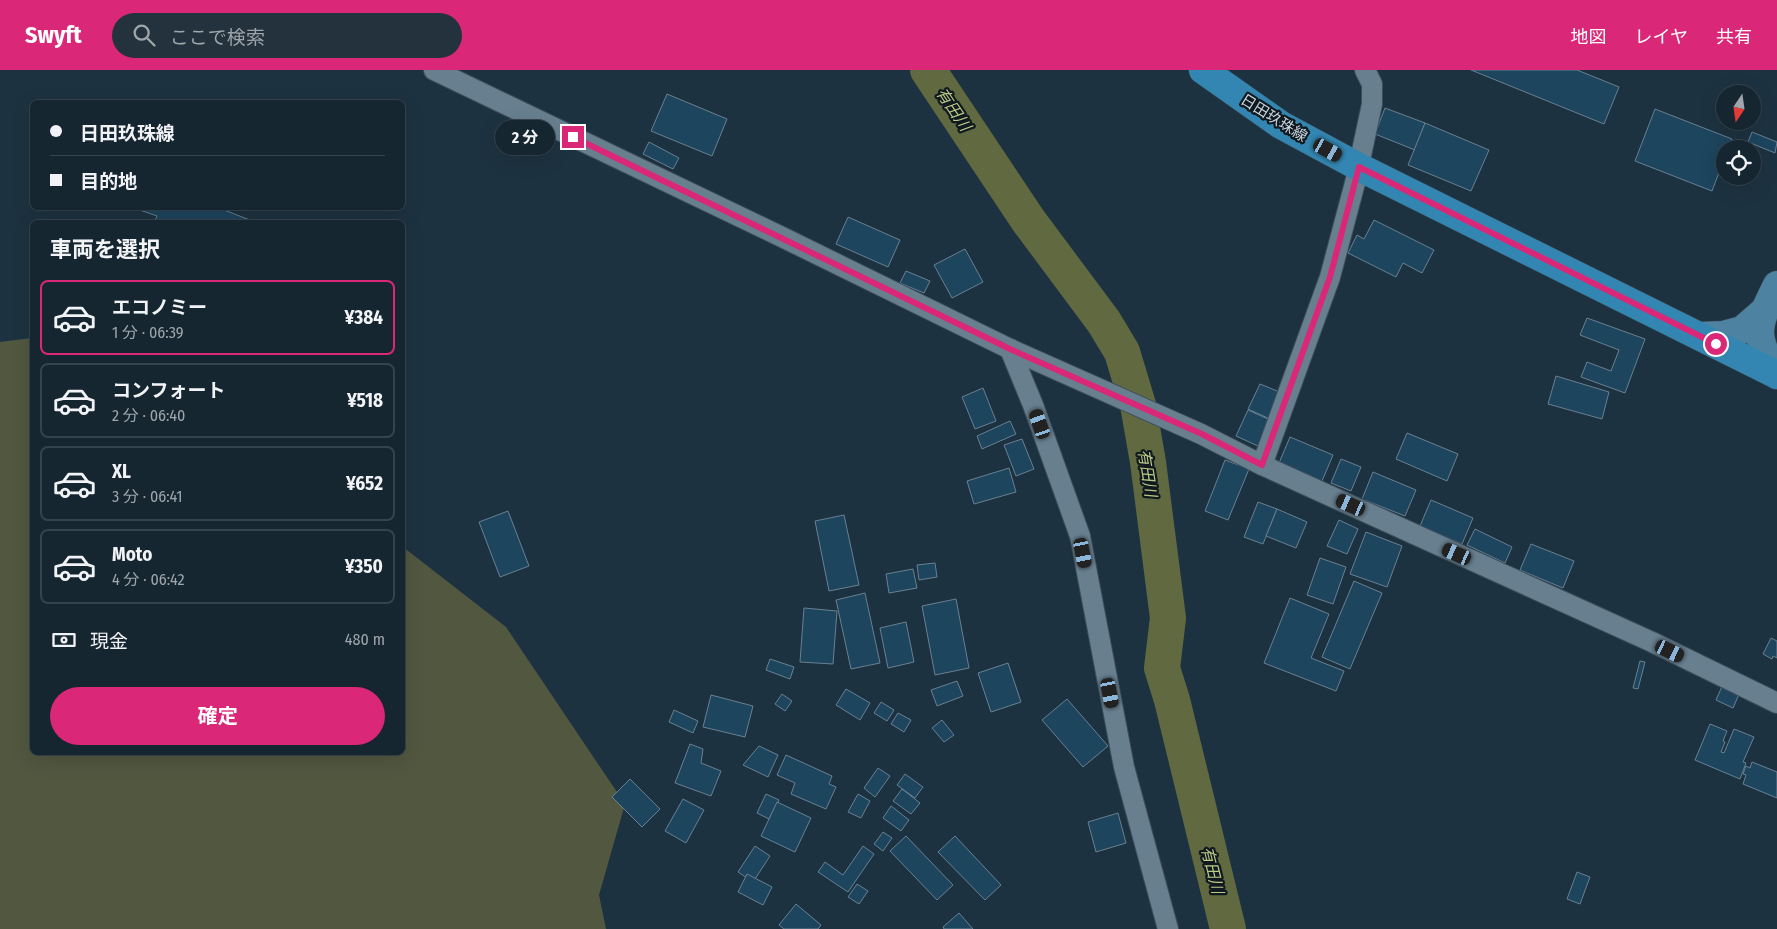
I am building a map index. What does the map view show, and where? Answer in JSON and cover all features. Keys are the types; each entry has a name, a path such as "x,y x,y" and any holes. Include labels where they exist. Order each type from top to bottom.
{"main road":[{"name":"日田玖珠線","path":"1203,70 1281,124 1359,167 1777,375"}],"street":[{"path":"434,70 1018,352 1202,434 1262,465 1652,642 1777,703"},
{"path":"1262,465 1330,277 1359,167 1372,104 1372,84 1365,70"},
{"path":"1777,285 1764,311 1758,336 1766,357 1777,375"},
{"path":"1700,336 1723,335 1742,330 1764,311"},
{"path":"1018,352 1033,405 1080,536 1124,767 1168,929"}],"green space":[{"path":"30,338 30,755 405,755 405,549 506,627 625,804 599,895 606,929 0,929 0,342"}],"building":[{"path":"1471,70 1577,70 1619,87 1604,124"},
{"path":"667,94 727,119 712,156 651,131"},
{"path":"1385,108 1425,123 1415,150 1375,134"},
{"path":"1655,109 1732,139 1716,140 1716,181 1712,191 1635,161"},
{"path":"1425,123 1489,150 1471,191 1408,165"},
{"path":"1752,132 1777,142 1775,153 1761,147 1761,140 1749,140"},
{"path":"649,142 679,158 673,169 643,154"},
{"path":"140,210 224,210 250,220 155,220 157,216"},
{"path":"848,217 900,240 888,267 836,244"},
{"path":"1374,220 1434,250 1422,273 1403,263 1396,277 1348,253 1357,235 1364,239"},
{"path":"965,249 983,282 952,298 934,265"},
{"path":"906,271 930,281 924,293 900,283"},
{"path":"1587,318 1645,339 1625,393 1581,377 1587,362 1611,371 1619,350 1580,335"},
{"path":"1556,376 1609,392 1602,419 1548,404"},
{"path":"1260,384 1282,393 1270,419 1248,409"},
{"path":"983,388 996,421 975,429 962,397"},
{"path":"1248,410 1270,420 1258,446 1236,436"},
{"path":"1010,421 1016,434 982,449 977,436"},
{"path":"1407,433 1458,454 1447,481 1396,459"},
{"path":"1290,437 1333,455 1322,481 1279,463"},
{"path":"1022,439 1034,469 1016,476 1004,445"},
{"path":"1341,459 1361,467 1351,491 1331,483"},
{"path":"1225,460 1249,469 1228,520 1205,511"},
{"path":"1009,468 1016,492 974,504 967,481"},
{"path":"1373,472 1416,490 1405,516 1362,499"},
{"path":"1431,500 1473,518 1462,544 1420,526"},
{"path":"1258,502 1277,509 1263,544 1244,537"},
{"path":"1277,509 1307,522 1296,548 1266,536"},
{"path":"508,511 529,566 500,577 479,522"},
{"path":"844,515 859,585 829,591 815,521"},
{"path":"1339,520 1358,529 1347,554 1327,546"},
{"path":"1475,529 1512,547 1505,563 1467,545"},
{"path":"1366,532 1402,546 1387,587 1350,574"},
{"path":"1531,544 1574,561 1563,588 1520,570"},
{"path":"1320,558 1346,567 1333,604 1307,595"},
{"path":"935,563 937,577 919,580 917,565"},
{"path":"913,569 917,588 889,593 886,574"},
{"path":"1354,581 1382,593 1350,669 1322,657"},
{"path":"865,593 880,663 851,669 836,600"},
{"path":"1290,598 1329,614 1311,658 1344,671 1336,691 1264,663"},
{"path":"956,599 969,668 935,675 922,606"},
{"path":"804,608 837,611 833,664 800,662"},
{"path":"906,622 914,662 888,668 880,628"},
{"path":"1771,638 1777,641 1777,658 1773,656 1772,659 1763,654"},
{"path":"770,659 794,667 790,679 766,670"},
{"path":"1640,661 1645,662 1638,689 1633,688"},
{"path":"1008,663 1021,702 991,712 978,673"},
{"path":"957,681 963,696 937,706 931,690"},
{"path":"1723,684 1740,692 1733,708 1716,700"},
{"path":"846,689 870,703 860,720 836,705"},
{"path":"782,694 792,701 785,711 775,704"},
{"path":"711,695 753,706 745,737 703,727"},
{"path":"1067,699 1108,746 1083,767 1042,720"},
{"path":"881,702 894,710 887,721 874,713"},
{"path":"674,710 698,721 693,733 669,722"},
{"path":"898,713 911,720 904,732 891,724"},
{"path":"942,720 954,735 944,742 932,728"},
{"path":"1710,724 1727,731 1721,752 1724,753 1734,729 1754,737 1743,762 1746,763 1740,779 1695,760"},
{"path":"690,744 703,749 701,763 721,771 711,796 675,783"},
{"path":"759,746 778,755 768,777 743,765"},
{"path":"786,755 832,776 829,784 836,787 826,809 791,794 795,783 777,775"},
{"path":"1752,762 1777,772 1777,798 1743,784 1746,775 1743,774 1746,766 1750,768"},
{"path":"878,768 890,776 875,797 864,788"},
{"path":"905,774 923,787 915,798 897,785"},
{"path":"630,779 660,809 642,827 612,797"},
{"path":"902,789 920,803 911,814 893,801"},
{"path":"766,794 779,800 769,819 757,813"},
{"path":"858,794 870,801 861,818 848,812"},
{"path":"683,799 704,810 686,843 665,831"},
{"path":"777,802 811,818 795,852 761,836"},
{"path":"891,806 909,820 901,831 883,818"},
{"path":"1118,813 1126,843 1096,852 1088,822"},
{"path":"883,832 892,838 883,851 874,844"},
{"path":"906,836 953,885 937,900 890,851"},
{"path":"955,836 1001,885 985,900 938,852"},
{"path":"755,846 770,856 753,882 738,872"},
{"path":"863,846 874,854 848,892 818,872 825,862 843,875"},
{"path":"1577,872 1590,877 1580,904 1567,899"},
{"path":"747,874 772,887 763,905 738,892"},
{"path":"857,884 868,891 859,904 848,897"},
{"path":"796,904 821,925 818,929 784,929 779,925"},
{"path":"959,913 973,929 944,929 943,927"}],"waterway":[{"name":"有田川","path":"928,70 1028,220 1104,322 1122,352 1138,405 1148,462 1168,618 1162,668 1172,700 1228,929"}],"route":[{"path":"573,137 1010,349 1202,434 1262,465 1330,277 1359,167 1716,344"}]}
